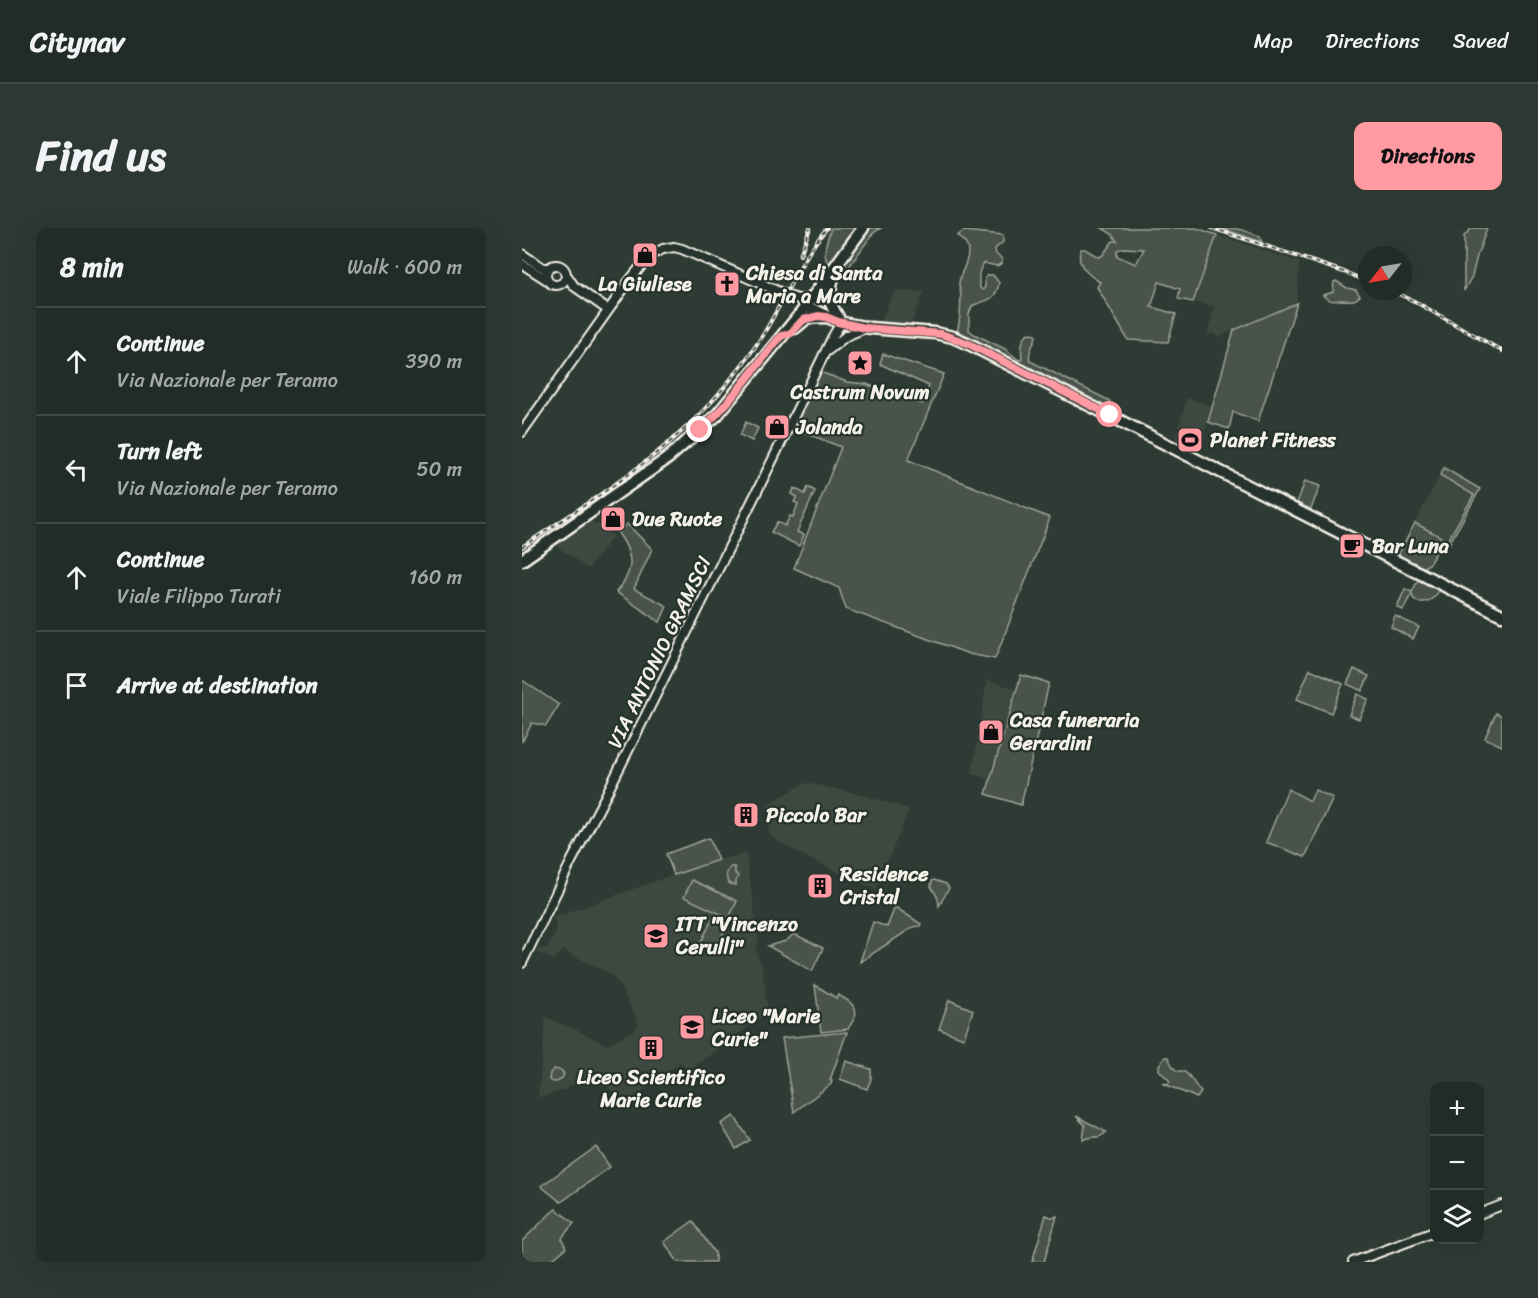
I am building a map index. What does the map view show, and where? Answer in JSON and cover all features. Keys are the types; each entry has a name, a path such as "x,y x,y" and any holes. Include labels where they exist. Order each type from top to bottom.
{"main road":[{"path":"522,560 668,458 717,415 809,302 862,231"},
{"path":"835,267 829,295 834,310 842,320"},
{"path":"809,302 826,317 838,322 842,320"},
{"path":"809,302 842,320 865,328 934,333 967,343 1502,615"},
{"path":"781,336 791,333 807,318 826,317"}],"street":[{"path":"522,432 649,256 663,249 674,248 692,252 788,296 809,302"},
{"path":"522,254 543,268 555,266 563,268 574,286 608,310"},
{"path":"522,264 552,284 574,286"},
{"path":"547,280 546,274 549,268"},
{"path":"558,284 565,279 565,273"},
{"path":"826,317 832,325 836,338 865,328"},
{"name":"VIA ANTONIO GRAMSCI","path":"522,963 824,355 836,338 842,320"},
{"path":"1484,1212 1502,1205"},
{"path":"1353,1262 1430,1233"}],"shaded area":[{"path":"831,228 860,228 829,265 825,251"},
{"path":"868,228 881,228 873,233 846,275 840,273 839,268"},
{"path":"1102,228 1196,228 1217,235 1193,302 1178,299 1180,289 1159,282 1151,307 1176,314 1168,342 1128,340 1097,287 1100,282 1091,276 1081,264 1081,249 1098,257 1102,256 1113,241 1117,241 1112,234","holes":["1124,248 1144,249 1136,264 1117,256 1117,250"]},
{"path":"1221,228 1246,231 1260,237 1262,242"},
{"path":"1472,228 1487,228 1472,276 1464,291 1464,236"},
{"path":"964,231 1003,235 1003,242 995,249 1002,263 997,266 984,263 979,275 980,288 983,290 985,287 985,278 988,275 993,275 999,283 997,289 992,297 972,306 969,314 969,330 1005,349 1019,360 1022,359 1022,345 1025,337 1027,334 1036,334 1030,361 1110,401 1105,412 956,335 961,297 959,283 968,251 966,244 957,236"},
{"path":"1217,235 1299,262 1297,303 1219,338 1212,332 1207,338 1214,307 1193,302"},
{"path":"1334,282 1356,290 1358,298 1334,301 1327,299 1323,295 1333,292"},
{"path":"894,291 924,292 911,324 882,323 881,320"},
{"path":"1297,303 1258,421 1233,412 1229,429 1208,422 1234,330"},
{"path":"883,354 944,374 908,460 1050,518 995,659 969,654 846,609 839,588 794,568 841,447 793,428 820,372 847,382 866,384 922,404 929,386 880,364"},
{"path":"1187,398 1212,406 1197,456 1174,444"},
{"path":"746,422 758,428 752,441 740,435"},
{"path":"1444,468 1480,489 1449,544 1446,543 1474,495 1440,475"},
{"path":"1440,475 1474,495 1445,543 1442,542 1441,536 1415,523"},
{"path":"1305,481 1320,486 1311,509 1297,503"},
{"path":"808,487 815,491 797,532 804,535 799,546 771,532 777,522 785,526 790,516 793,517 798,504 794,502 797,497 792,494 794,488 805,494"},
{"path":"589,519 596,525 601,525 613,536 588,569 554,544"},
{"path":"1415,523 1441,537 1442,542 1429,564 1420,569 1397,557"},
{"path":"627,524 652,549 634,589 667,606 660,622 616,592 627,577 629,570 627,549 618,533"},
{"path":"1420,576 1441,587 1437,594 1432,599 1418,602 1413,598 1412,593 1403,610 1397,607 1405,589 1412,592"},
{"path":"1395,616 1419,627 1413,639 1391,627"},
{"path":"1310,669 1343,684 1331,713 1297,699"},
{"path":"1354,669 1369,676 1362,691 1347,684"},
{"path":"1021,675 1049,683 1021,805 986,794"},
{"path":"522,680 559,705 546,726 532,723 522,742"},
{"name":"Casa funeraria Gerardini","path":"987,680 1016,689 990,779 972,774"},
{"path":"1357,694 1368,699 1359,719 1349,715"},
{"path":"1496,713 1502,716 1502,746 1485,738"},
{"path":"808,783 863,795 909,809 876,890 798,853 773,838 768,830 772,821 767,805"},
{"path":"1288,789 1310,801 1315,790 1333,798 1305,857 1266,842"},
{"path":"709,838 718,860 674,875 666,854"},
{"path":"746,854 759,942 756,946 758,960 761,961 768,1012 688,1071 681,1062 628,1101 622,1103 596,1073 564,1090 538,1098 546,1017 606,1045 635,1030 639,1024 612,975 563,950 553,960 534,951 547,948 557,929 553,918 703,864"},
{"path":"731,867 735,867 735,874 737,874 736,885 730,884 727,878"},
{"path":"692,880 737,901 729,918 684,897"},
{"path":"934,880 946,884 949,888 939,906 938,898 931,886"},
{"path":"895,907 921,924 920,926 913,927 860,962 873,922 887,927"},
{"path":"713,918 727,925 714,953 699,946"},
{"path":"794,934 823,948 812,971 768,946 786,941"},
{"path":"815,985 836,998 838,995 853,1006 856,1013 848,1029 821,1032"},
{"path":"949,1000 973,1010 964,1038 939,1029"},
{"path":"847,1032 830,1080 831,1084 794,1112 782,1038"},
{"path":"1165,1057 1168,1057 1175,1069 1183,1071 1191,1078 1201,1092 1197,1098 1162,1083 1168,1084 1170,1081 1159,1070 1159,1065"},
{"path":"846,1061 871,1069 871,1079 867,1089 840,1079"},
{"path":"554,1069 564,1074 556,1082 549,1080 550,1073"},
{"path":"734,1116 750,1140 736,1149 721,1124"},
{"path":"1076,1116 1106,1132 1101,1136 1083,1140 1085,1125"},
{"path":"596,1147 610,1167 561,1202 541,1186"},
{"path":"556,1209 574,1223 562,1239 566,1248 549,1262 530,1262 522,1254 522,1241"},
{"path":"1046,1215 1053,1218 1057,1216 1044,1262 1032,1262"},
{"path":"693,1221 715,1252 715,1262 678,1262 664,1242"}],"railway":[{"path":"800,255 810,228"},
{"path":"522,547 630,474 705,409 755,346 801,266 827,228"},
{"path":"1212,228 1358,277"},
{"path":"1412,300 1502,351"}],"place":[{"name":"La Giuliese","path":"645,255"},
{"name":"Chiesa di Santa Maria a Mare","path":"727,284"},
{"name":"Castrum Novum","path":"860,363"},
{"name":"Jolanda","path":"777,427"},
{"name":"Planet Fitness","path":"1190,440"},
{"name":"Due Ruote","path":"613,519"},
{"name":"Bar Luna","path":"1352,546"},
{"name":"Casa funeraria Gerardini","path":"991,732"},
{"name":"Piccolo Bar","path":"746,815"},
{"name":"Residence Cristal","path":"820,886"},
{"name":"ITT \"Vincenzo Cerulli\"","path":"656,936"},
{"name":"Liceo \"Marie Curie\"","path":"692,1027"},
{"name":"Liceo Scientifico Marie Curie","path":"651,1048"}],"route":[{"path":"700,430 730,400 781,336 791,333 803,320 818,316 865,328 934,333 952,337 1110,415"}]}
